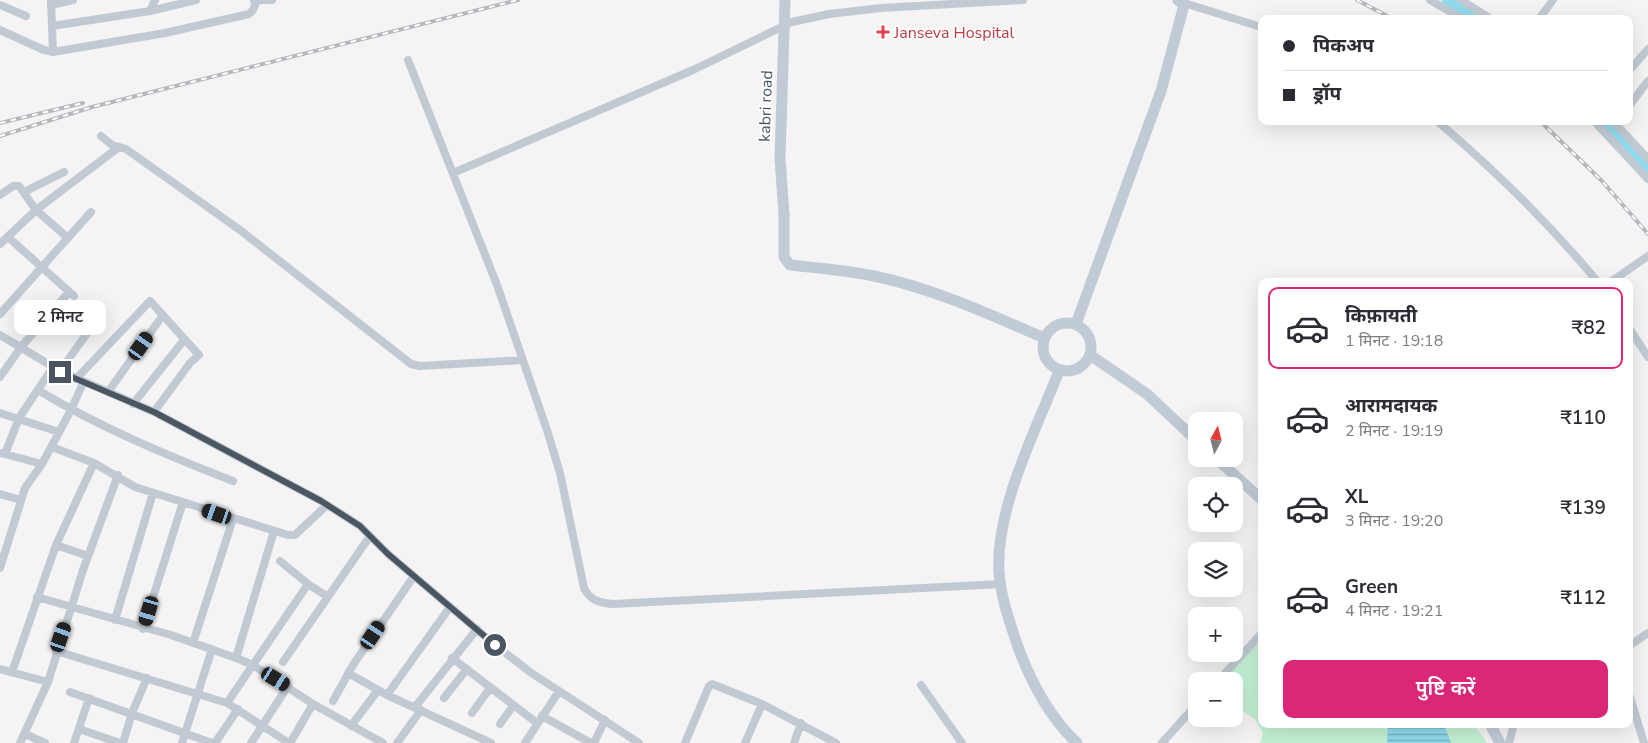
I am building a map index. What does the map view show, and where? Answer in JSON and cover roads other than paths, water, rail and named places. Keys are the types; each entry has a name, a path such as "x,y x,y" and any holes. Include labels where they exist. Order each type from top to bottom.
{"street":[{"path":"53,52 51,2 72,0"},
{"path":"150,11 155,0"},
{"path":"52,26 150,11 196,0"},
{"path":"0,40 1,31 44,50 53,52 165,32 249,14 253,10 256,0 272,0"},
{"name":"kabri road","path":"785,0 780,158 784,214 784,257 790,265 874,276 908,285 995,317 1044,338"},
{"path":"454,173 685,74 792,22 829,14 880,8 1023,0"},
{"path":"1430,0 1456,15"},
{"path":"1461,0 1484,15"},
{"path":"1474,8 1479,0"},
{"path":"1543,15 1553,0"},
{"path":"1076,324 1161,91 1181,2 1258,26"},
{"path":"0,5 26,16"},
{"path":"1633,66 1648,48"},
{"path":"408,60 454,173 523,360 560,473 584,588 591,598 599,603 613,604 1001,584"},
{"path":"1633,101 1648,81"},
{"path":"1443,125 1492,167 1556,231 1595,278"},
{"path":"1598,125 1648,179"},
{"path":"1618,125 1648,158"},
{"path":"101,136 112,145 126,150 240,230 412,364 420,366 523,360"},
{"path":"0,244 36,210 119,147"},
{"path":"24,192 64,172"},
{"path":"0,195 16,186 24,192 36,210 68,238"},
{"path":"0,314 91,212"},
{"path":"0,377 21,347 72,294 8,237"},
{"path":"1616,278 1648,256"},
{"path":"0,568 28,482 42,464 72,410 80,381 147,301 163,315 199,356 190,364 154,412"},
{"path":"108,392 163,315"},
{"path":"1064,323 1076,324 1083,328 1089,336 1091,344 1090,355 1085,364 1078,369 1069,372 1059,371 1051,366 1045,358 1042,350 1044,338 1056,325 1064,323"},
{"path":"42,464 3,453 19,418 38,390 88,332"},
{"path":"1633,334 1648,357"},
{"path":"0,335 56,369 154,412 327,505 360,526 450,607 530,672 639,743"},
{"path":"133,404 184,340"},
{"path":"1090,355 1146,394 1188,433"},
{"path":"1059,371 1006,508 999,573 1004,602 1028,676 1052,714 1077,743"},
{"path":"38,390 72,410 162,452 233,481"},
{"path":"0,413 59,432"},
{"path":"52,446 94,463 118,475 129,484 274,531 296,535 327,505"},
{"path":"12,672 56,545 94,463"},
{"path":"1228,468 1258,496"},
{"path":"20,743 48,682 56,651 88,556 118,475"},
{"path":"115,620 153,493"},
{"path":"0,494 21,500"},
{"path":"144,629 183,502"},
{"path":"193,643 234,519"},
{"path":"236,658 274,531"},
{"path":"283,662 370,536"},
{"path":"0,537 10,539"},
{"path":"56,545 88,556"},
{"path":"280,561 308,584 328,597"},
{"path":"333,701 348,673 414,576"},
{"path":"227,703 308,584"},
{"path":"37,597 193,643 253,664 313,704 383,743"},
{"path":"387,695 450,607"},
{"path":"397,743 452,658 477,629"},
{"path":"1633,643 1648,633"},
{"path":"1226,672 1258,637"},
{"path":"182,743 199,695 212,649"},
{"path":"56,651 227,703 289,743 313,704"},
{"path":"452,658 513,706 592,743 605,720"},
{"path":"0,669 48,682"},
{"path":"444,698 467,669"},
{"path":"348,673 387,695 491,743"},
{"path":"79,729 121,743 147,678"},
{"path":"686,743 711,684 762,704 836,743"},
{"path":"921,685 962,743"},
{"path":"251,743 288,686"},
{"path":"472,713 490,688"},
{"path":"352,726 378,690"},
{"path":"525,743 559,691"},
{"path":"70,692 214,743 238,709"},
{"path":"74,743 89,698"},
{"path":"744,743 762,704"},
{"path":"500,724 513,706"},
{"path":"1633,707 1644,743"},
{"path":"1162,743 1188,714"},
{"path":"794,743 801,723"},
{"path":"1492,728 1500,743"},
{"path":"1509,743 1513,728"},
{"path":"25,734 45,743"}],"water":[{"path":"1388,728 1445,728 1451,743 1387,743"}],"waterway":[{"path":"1447,0 1471,15"},
{"path":"1606,125 1648,171"}],"railway":[{"path":"0,136 92,107 518,0"},
{"path":"1357,0 1385,15"},
{"path":"0,123 83,103"},
{"path":"1544,125 1602,181 1648,234"}],"place":[{"name":"Janseva Hospital","path":"883,32"}]}
